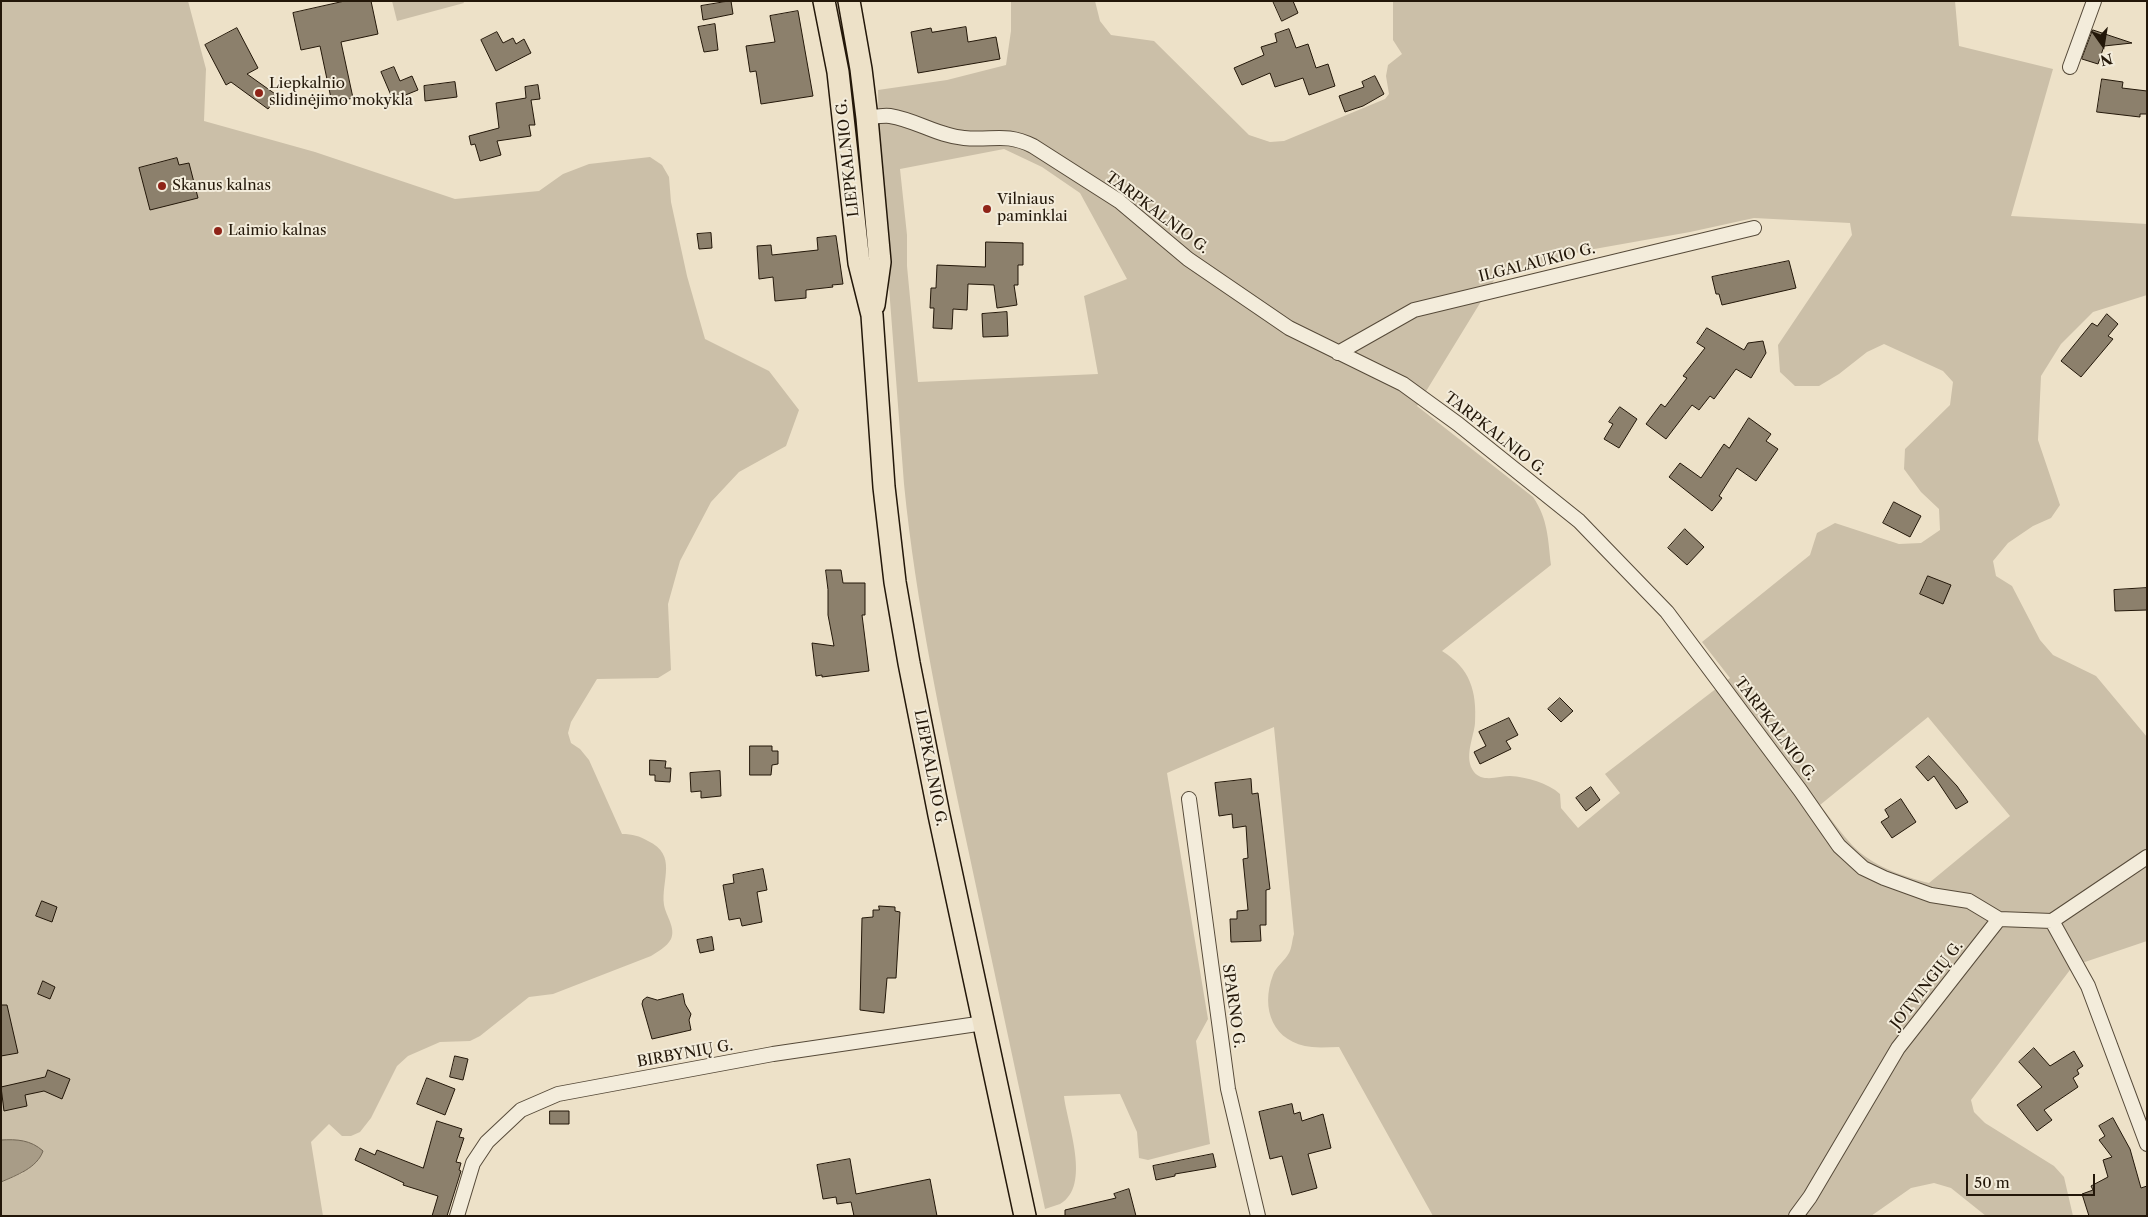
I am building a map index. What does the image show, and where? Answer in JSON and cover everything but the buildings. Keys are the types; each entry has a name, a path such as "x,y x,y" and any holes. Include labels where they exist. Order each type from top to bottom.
{"main road":[{"name":"LIEPKALNIO G.","path":"824,1 838,72 859,263 872,315 884,488 895,582 939,815 1025,1216"},
{"name":"LIEPKALNIO G.","path":"849,1 861,69 867,118 880,262 872,315"}],"street":[{"path":"2070,68 2094,1"},
{"name":"TARPKALNIO G.","path":"867,118 888,115 944,134 964,138 1000,137 1019,139 1119,201 1188,259 1289,328 1403,384 1458,424 1580,521 1667,612 1800,790 1839,846 1863,868 1884,878 1932,895 1969,901 1999,919"},
{"name":"ILGALAUKIO G.","path":"1338,353 1414,310 1754,228"},
{"name":"SPARNO G.","path":"1189,799 1228,1089 1258,1216"},
{"path":"1999,919 2052,921 2147,857"},
{"name":"JOTVINGIŲ G.","path":"1796,1216 1810,1197 1898,1048 1999,919"},
{"path":"2052,921 2088,986 2147,1144"},
{"name":"BIRBYNIŲ G.","path":"457,1216 473,1163 487,1142 521,1110 558,1094 773,1054 984,1023"}],"shaded area":[{"path":"1,1 188,1 206,69 204,121 315,152 455,199 539,191 563,174 589,164 650,157 662,165 669,177 671,202 687,276 705,339 769,371 799,410 786,446 739,472 711,502 680,561 668,604 671,670 658,678 597,679 571,722 568,733 571,743 580,749 589,760 622,834 642,838 663,853 666,869 664,905 672,926 671,939 664,947 651,956 553,994 529,997 480,1036 470,1041 440,1042 408,1056 397,1066 371,1118 360,1132 351,1136 342,1136 329,1124 311,1142 323,1216 1,1216 1,1182 23,1173 16,1140 1,1140"},
{"path":"392,1 463,1 464,3 397,21"},
{"path":"1011,1 1095,1 1100,21 1111,35 1154,41 1249,135 1270,142 1284,141 1385,99 1389,94 1386,76 1388,65 1402,54 1393,40 1393,1 1955,1 1959,46 2053,69 2011,216 2147,224 2147,295 2093,312 2061,344 2041,376 2038,440 2060,505 2051,518 2033,526 2008,543 1993,561 1996,576 2012,586 2040,640 2053,655 2096,676 2147,737 2147,941 2073,966 1971,1100 1974,1112 1985,1123 2054,1166 2064,1177 2073,1216 1986,1216 1951,1188 1934,1183 1911,1188 1871,1216 1433,1216 1339,1047 1312,1047 1288,1039 1279,1031 1269,1012 1269,988 1273,975 1289,953 1294,934 1274,727 1167,773 1208,1019 1196,1041 1210,1144 1148,1160 1139,1158 1137,1132 1120,1094 1064,1096 1075,1154 1075,1183 1069,1195 1060,1204 1045,1209 948,755 915,575 904,484 879,156 878,90 947,80 1006,65 1011,31","holes":["1004,149 1042,167 1080,193 1127,279 1084,296 1098,374 918,382 900,169","1754,218 1850,223 1852,235 1778,345 1780,372 1795,386 1819,386 1839,374 1867,352 1884,344 1943,371 1953,382 1950,405 1905,449 1904,469 1921,492 1939,509 1940,530 1921,543 1899,544 1835,523 1817,533 1810,555 1702,642 1730,678 1605,774 1620,793 1578,828 1561,808 1560,794 1550,787 1537,781 1523,778 1510,776 1486,778 1474,772 1469,760 1475,723 1473,691 1470,681 1459,665 1442,651 1551,565 1548,538 1542,513 1533,497 1417,406 1496,277 1583,251 1690,232","1928,717 2010,816 1929,883 1908,877 1869,859 1852,845 1820,805"]},
{"path":"1,1140 24,1141 34,1144 43,1151 31,1166 20,1174 1,1182"}],"place":[{"name":"Liepkalnio slidinėjimo mokykla","path":"259,93"},
{"name":"Skanus kalnas","path":"162,186"},
{"name":"Vilniaus paminklai","path":"987,209"},
{"name":"Laimio kalnas","path":"218,231"}]}
